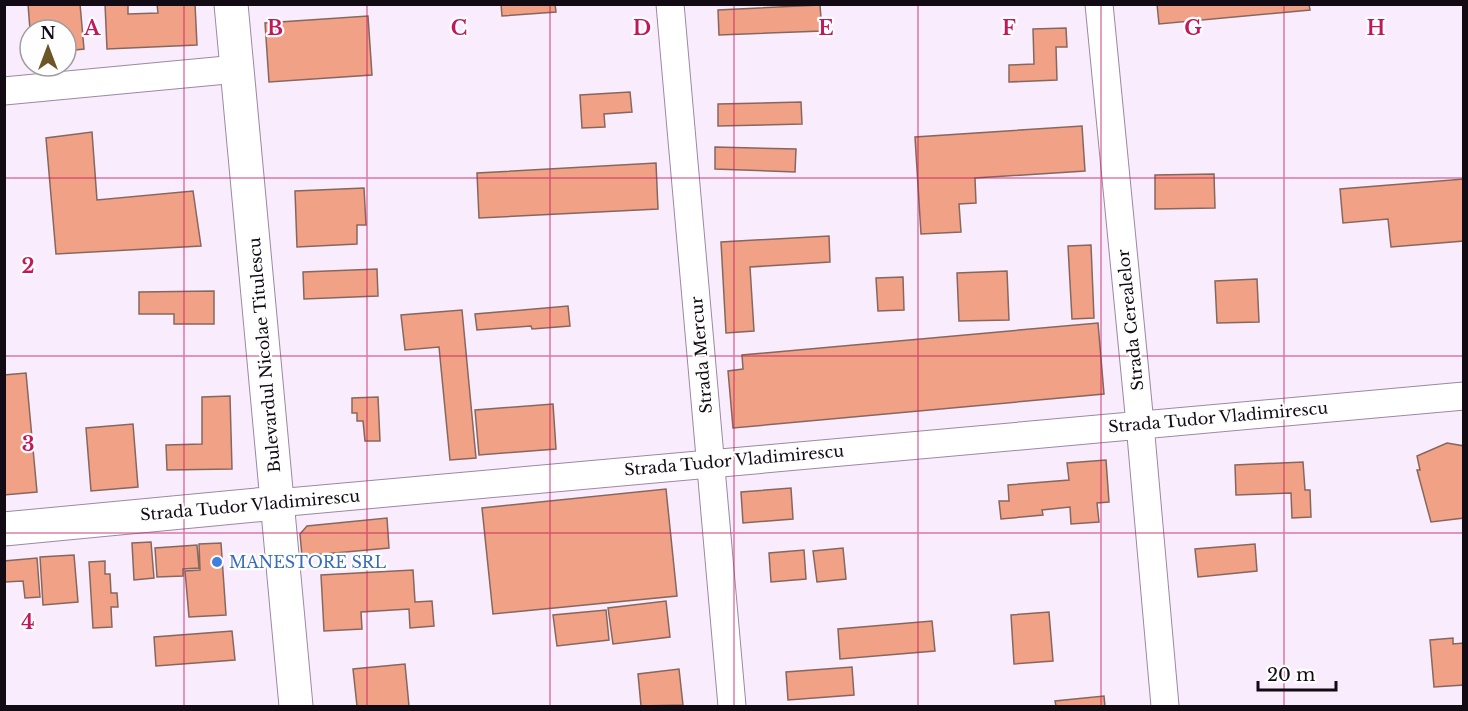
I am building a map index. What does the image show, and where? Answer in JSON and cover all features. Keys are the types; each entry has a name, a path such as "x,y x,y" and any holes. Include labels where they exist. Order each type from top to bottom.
{"street":[{"name":"Bulevardul Nicolae Titulescu","path":"231,4 296,706"},
{"name":"Strada Mercur","path":"670,4 732,706"},
{"name":"Strada Cerealelor","path":"1099,4 1165,706"},
{"path":"4,91 237,69"},
{"name":"Strada Tudor Vladimirescu","path":"4,529 711,462 1464,396"}],"building":[{"path":"28,4 80,4 84,49 78,50 78,18 29,18"},
{"path":"105,4 128,4 128,14 158,13 157,4 195,4 197,45 107,49"},
{"path":"501,4 555,4 556,12 502,16"},
{"path":"1157,4 1309,4 1310,10 1159,24"},
{"path":"820,5 822,31 719,35 718,10"},
{"path":"368,16 372,75 269,82 265,23"},
{"path":"1066,28 1067,47 1056,47 1057,80 1009,82 1009,65 1034,64 1033,29"},
{"path":"630,92 632,112 604,114 605,127 582,128 580,95"},
{"path":"801,102 802,124 718,126 718,104"},
{"path":"1082,126 1085,171 975,178 976,203 959,204 961,232 921,234 915,137"},
{"path":"92,132 97,200 193,191 201,246 56,254 46,138"},
{"path":"715,147 796,149 795,172 715,169"},
{"path":"656,163 658,209 479,218 477,173"},
{"path":"1214,174 1215,208 1155,209 1155,175"},
{"path":"1464,179 1464,241 1391,247 1388,219 1343,223 1340,189"},
{"path":"364,188 366,225 357,225 357,244 297,247 295,191"},
{"path":"829,236 830,262 750,267 754,331 726,333 721,242"},
{"path":"1091,245 1094,318 1072,319 1068,246"},
{"path":"377,269 378,296 304,299 303,272"},
{"path":"1007,271 1009,320 959,321 957,273"},
{"path":"903,277 904,310 878,311 876,278"},
{"path":"1257,279 1259,322 1217,323 1215,281"},
{"path":"214,291 214,324 174,324 174,314 139,314 139,292"},
{"path":"568,306 570,326 477,330 475,314"},
{"path":"462,310 476,458 450,460 439,347 405,350 401,315"},
{"path":"1098,323 1104,394 733,428 728,371 743,369 742,355"},
{"path":"26,373 37,492 4,495 4,375"},
{"path":"230,396 232,469 167,470 166,445 202,444 202,397"},
{"path":"378,397 380,441 365,441 363,421 357,421 357,413 352,413 352,398"},
{"path":"553,404 556,449 479,455 475,410"},
{"path":"133,424 138,487 91,491 86,428"},
{"path":"1447,443 1464,446 1464,518 1431,522 1417,470 1420,470 1417,456"},
{"path":"1106,460 1109,502 1097,503 1099,522 1071,524 1070,507 1042,510 1043,515 1001,519 999,501 1009,501 1008,485 1069,480 1067,463"},
{"path":"1303,462 1305,490 1310,490 1311,517 1292,518 1291,493 1236,495 1235,465"},
{"path":"791,488 793,519 743,523 741,492"},
{"path":"666,489 677,596 493,614 482,508"},
{"path":"387,518 389,548 302,556 300,534 307,526"},
{"path":"151,542 154,578 134,580 132,543"},
{"path":"221,543 226,615 189,617 185,571 200,570 199,544"},
{"path":"1255,544 1257,571 1198,577 1195,549"},
{"path":"197,545 199,568 183,569 183,576 157,577 155,548"},
{"path":"843,548 846,579 817,582 813,551"},
{"path":"804,550 806,579 771,582 769,553"},
{"path":"74,555 78,602 43,605 40,557"},
{"path":"37,558 40,597 25,598 23,581 5,582 4,561"},
{"path":"105,561 105,574 110,574 111,593 117,593 118,607 111,607 112,627 93,628 89,562"},
{"path":"413,570 415,602 432,601 434,626 410,628 409,609 361,612 362,629 324,631 321,575"},
{"path":"666,601 670,637 613,644 608,608"},
{"path":"606,610 609,640 557,646 553,615"},
{"path":"1049,612 1053,661 1014,664 1011,615"},
{"path":"932,621 935,651 840,659 838,629"},
{"path":"232,631 235,660 156,666 154,637"},
{"path":"1453,638 1453,644 1464,643 1464,685 1434,687 1430,640"},
{"path":"405,664 409,706 357,706 353,669"},
{"path":"852,667 854,695 788,700 786,672"},
{"path":"679,669 683,705 641,706 638,674"},
{"path":"1104,696 1105,706 1056,706 1055,701"}],"place":[{"name":"MANESTORE SRL","path":"217,562"}]}
